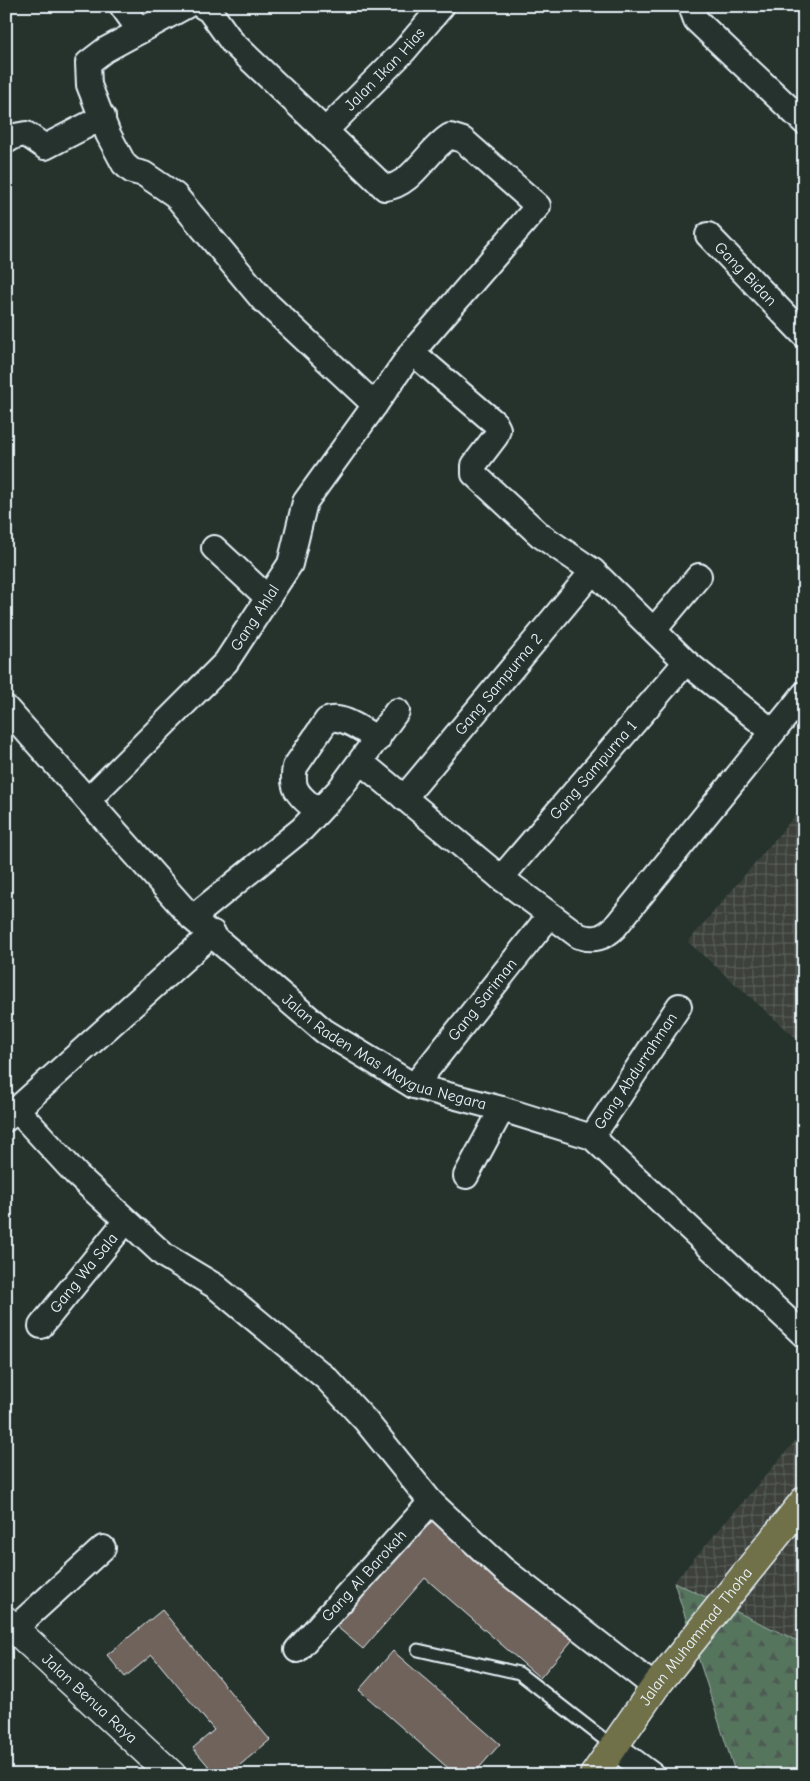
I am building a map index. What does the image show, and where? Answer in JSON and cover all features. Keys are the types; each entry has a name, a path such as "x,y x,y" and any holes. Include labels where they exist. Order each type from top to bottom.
{"main road":[{"name":"Jalan Muhammad Thoha","path":"594,1775 655,1687 804,1501"}],"street":[{"path":"122,6 140,31"},
{"path":"186,6 105,50 88,63 88,85 103,117 108,134 124,164 132,171 144,174 175,195 262,299 375,405"},
{"path":"202,6 209,10 232,42 325,131"},
{"name":"Jalan Ikan Hias","path":"325,131 404,51 442,6"},
{"path":"691,6 696,20 804,122"},
{"path":"6,141 26,134 45,147 103,117"},
{"name":"Gang Ahlal","path":"88,800 226,662 290,564 305,502 412,352 538,206 463,140 450,136 440,142 408,178 395,187 385,188 325,131"},
{"name":"Gang Bidan","path":"708,235 804,335"},
{"path":"412,352 498,426 496,436 474,465 474,474 540,535 593,571 686,662 773,732"},
{"path":"214,548 268,598"},
{"name":"Gang Sampurna 2","path":"404,798 593,571"},
{"path":"654,630 700,576"},
{"name":"Gang Sampurna 1","path":"501,878 686,662"},
{"path":"361,762 501,878 579,936 591,940 608,934 804,694"},
{"name":"Jalan Raden Mas Maygua Negara","path":"6,708 192,918 213,933 324,1031 414,1086 502,1109 592,1137 804,1335"},
{"path":"192,918 290,841 339,790 397,711"},
{"path":"318,812 296,791 294,774 295,767 327,720 334,717 378,739"},
{"name":"Gang Sariman","path":"414,1086 550,915"},
{"path":"213,933 12,1115 165,1256 215,1286 327,1379 365,1420 431,1502 503,1570 655,1687"},
{"name":"Gang Abdurrahman","path":"592,1137 679,1006"},
{"path":"466,1176 502,1109"},
{"name":"Gang Wa Sala","path":"41,1326 126,1221"},
{"name":"Gang Al Barokah","path":"297,1650 431,1502"},
{"path":"10,1625 102,1548"},
{"name":"Jalan Benua Raya","path":"10,1625 172,1775"},
{"path":"614,1747 652,1775"}],"lane":[{"path":"418,1650 519,1674 614,1747"}],"shaded area":[{"path":"804,805 804,1045 688,942"},
{"path":"804,1431 804,1644 674,1582"}],"green space":[{"path":"674,1582 804,1644 804,1775 736,1775"}],"building":[{"path":"433,1514 575,1637 540,1678 425,1578 363,1649 336,1626"},
{"path":"162,1610 270,1740 228,1775 216,1775 193,1748 214,1730 152,1655 125,1677 107,1655"},
{"path":"393,1651 500,1744 473,1775 456,1775 359,1690"}]}
